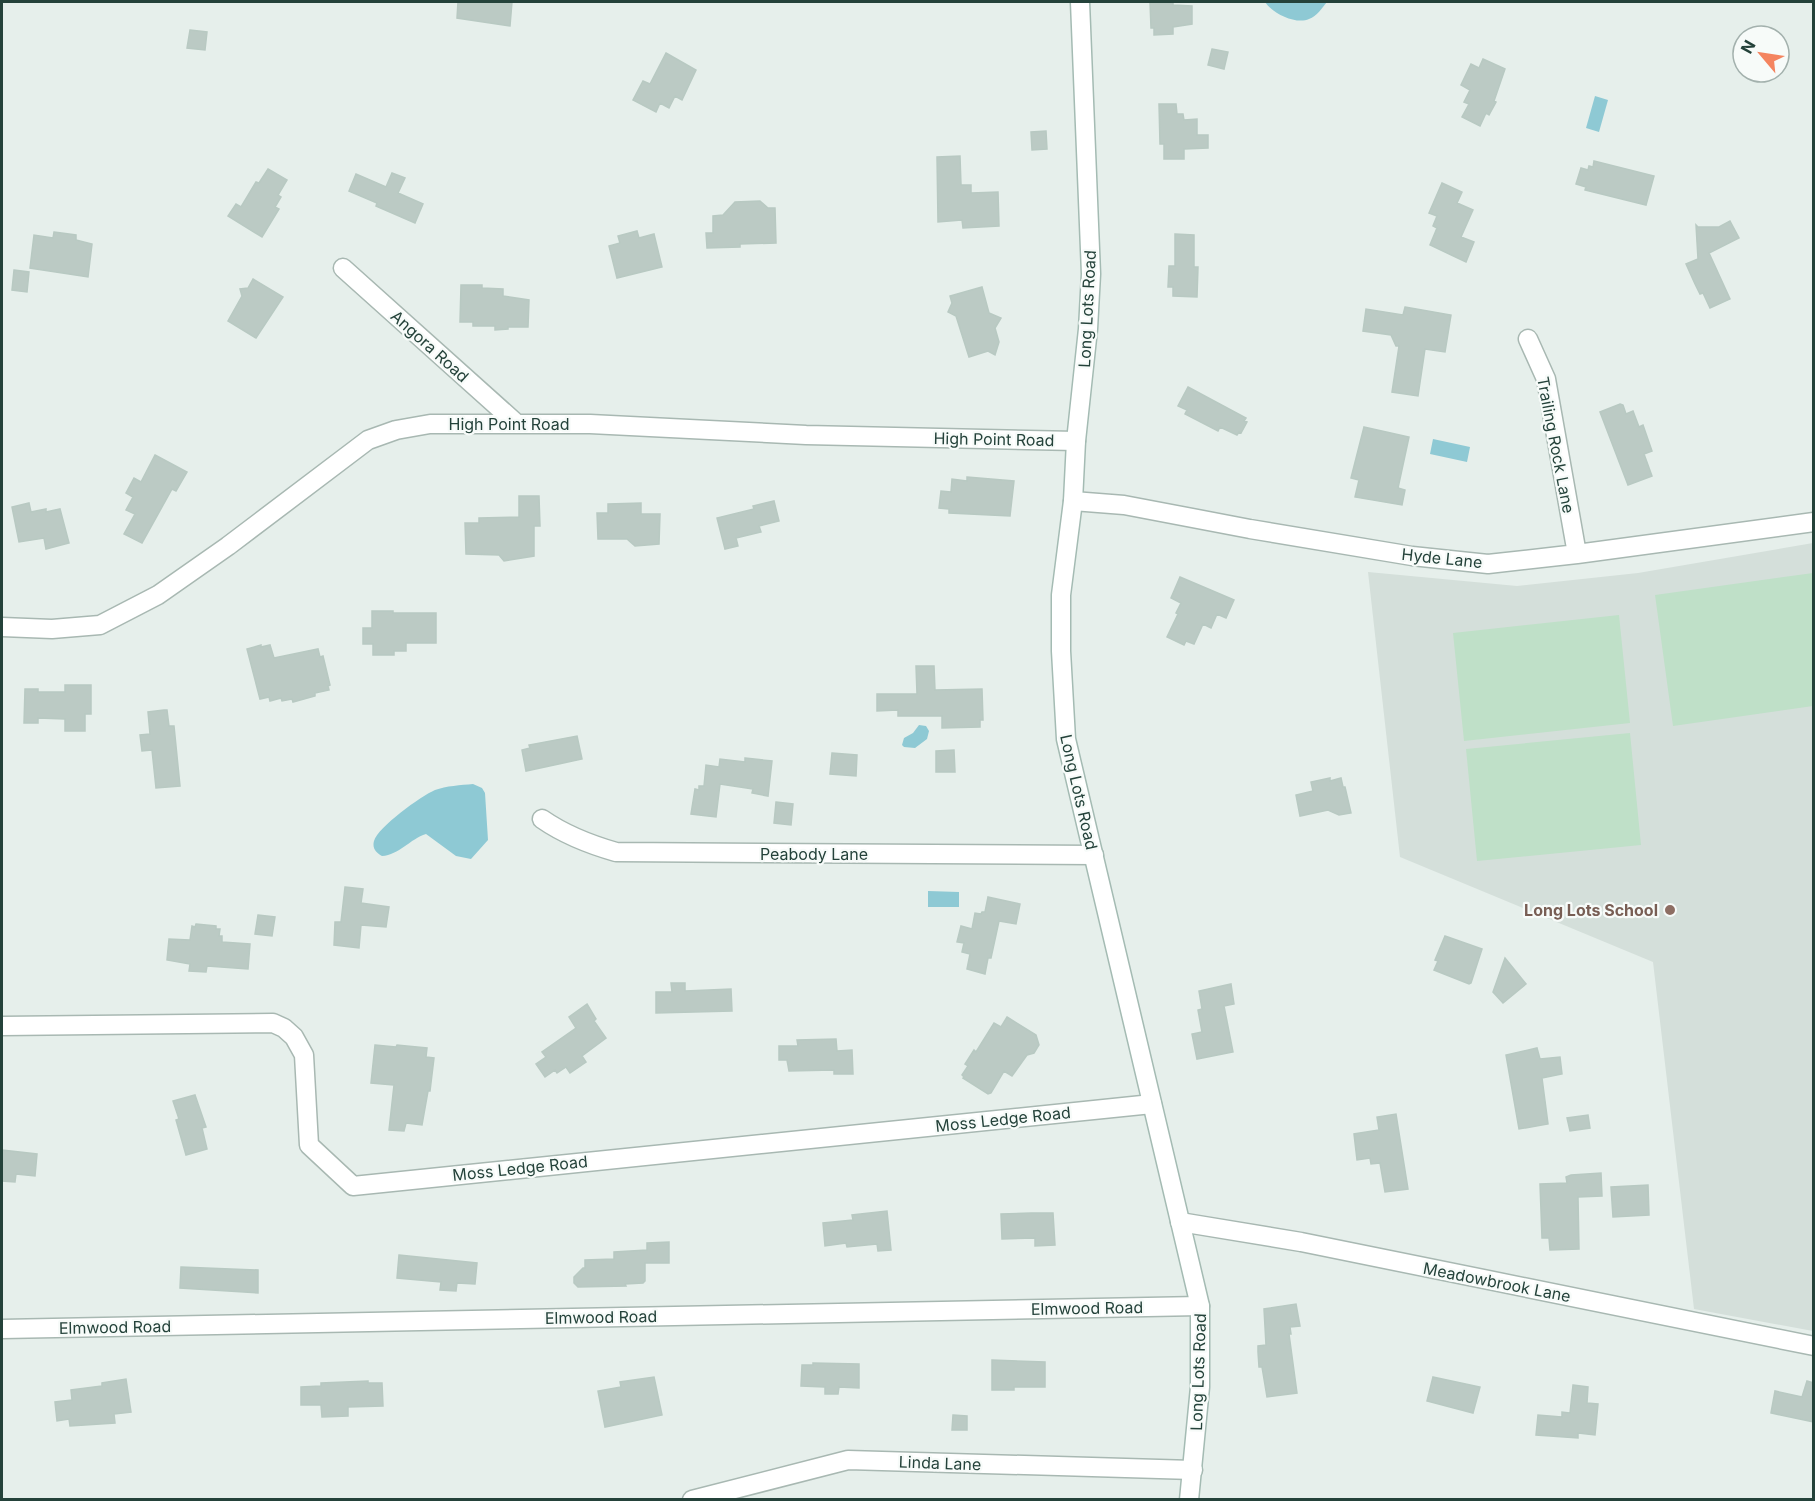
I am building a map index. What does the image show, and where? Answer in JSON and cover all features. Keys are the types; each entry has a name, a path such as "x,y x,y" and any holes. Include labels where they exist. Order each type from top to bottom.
{"street":[{"name":"Long Lots Road","path":"1080,2 1092,274 1076,441 1073,501 1061,595 1065,728 1200,1306 1200,1387 1189,1500"},
{"name":"Angora Road","path":"343,268 517,424"},
{"name":"Trailing Rock Lane","path":"1528,339 1546,379 1577,554"},
{"name":"High Point Road","path":"2,627 52,629 100,625 167,589 368,440 396,430 430,424 590,424 806,435 1076,441"},
{"name":"Hyde Lane","path":"1073,501 1124,505 1250,529 1423,557 1488,564 1814,522"},
{"name":"Peabody Lane","path":"542,819 560,832 590,845 616,852 1094,855"},
{"name":"Moss Ledge Road","path":"2,1026 273,1023 284,1028 294,1037 304,1055 309,1145 353,1186 1152,1104"},
{"name":"Meadowbrook Lane","path":"1179,1222 1301,1242 1814,1346"},
{"name":"Elmwood Road","path":"2,1329 1200,1306"},
{"name":"Linda Lane","path":"692,1500 848,1460 1193,1470"}],"shaded area":[{"name":"Long Lots School","path":"1813,543 1813,1331 1694,1309 1653,962 1400,857 1368,572 1517,586 1638,573"}],"green space":[{"path":"1813,573 1813,706 1673,726 1655,595"},
{"path":"1619,615 1630,723 1464,741 1453,633"},
{"path":"1630,733 1641,845 1477,861 1466,749"}],"water":[{"path":"1265,2 1327,2 1314,16 1298,20 1285,17"},
{"path":"1595,96 1608,100 1599,132 1586,128"},
{"path":"1433,439 1470,447 1467,462 1430,454"},
{"path":"919,725 926,726 929,731 927,739 915,748 904,747 902,745 904,738 913,733"},
{"path":"473,784 482,788 485,793 488,840 471,859 456,856 426,834 388,855 382,856 375,850 374,841 383,828 420,799 435,790"},
{"path":"928,891 959,892 959,907 928,907"}],"building":[{"path":"458,2 512,2 510,26 457,18"},
{"path":"1150,2 1173,2 1173,5 1192,6 1192,24 1173,27 1173,34 1154,35 1154,28 1151,28"},
{"path":"190,30 207,32 205,50 187,48"},
{"path":"1212,49 1228,52 1224,69 1208,65"},
{"path":"666,53 696,70 682,100 675,96 669,108 660,103 656,112 633,100 643,81 650,84"},
{"path":"1483,59 1505,69 1494,101 1496,102 1489,115 1486,113 1480,126 1462,117 1469,104 1464,102 1470,90 1461,85 1471,64 1479,68"},
{"path":"1159,104 1176,104 1177,114 1183,114 1184,120 1197,119 1197,135 1208,135 1208,148 1184,149 1184,159 1164,159 1164,144 1160,144"},
{"path":"1046,131 1047,149 1032,150 1031,132"},
{"path":"960,156 961,185 971,185 971,193 998,192 999,226 963,228 962,220 938,222 937,157"},
{"path":"1594,161 1654,176 1646,205 1585,190 1586,187 1576,184 1581,168 1588,170 1589,166 1593,167"},
{"path":"268,169 287,180 278,195 281,197 275,207 279,209 262,237 228,216 236,204 241,207 256,182 259,183"},
{"path":"392,173 405,178 398,193 423,204 415,223 349,191 356,174 386,187"},
{"path":"1442,183 1462,192 1457,203 1473,210 1461,237 1474,242 1466,262 1430,245 1437,228 1433,226 1437,216 1429,213"},
{"path":"760,201 768,208 775,208 776,243 707,248 706,233 713,233 713,216 723,215 735,202"},
{"path":"1730,221 1739,238 1709,253 1730,299 1710,308 1703,293 1700,294 1686,264 1698,259 1696,225 1698,227 1719,227"},
{"path":"637,231 639,238 654,234 662,267 617,278 609,246 620,243 618,236"},
{"path":"54,232 76,235 76,240 92,244 88,277 30,268 34,235 53,238"},
{"path":"1175,234 1194,235 1194,267 1198,267 1197,297 1173,296 1173,287 1168,287 1169,266 1175,266"},
{"path":"14,270 29,272 27,292 12,290"},
{"path":"253,279 283,297 256,338 228,321 242,296 240,289 248,288"},
{"path":"461,285 482,285 482,288 503,289 503,296 529,300 528,327 508,327 508,329 495,330 495,326 473,326 473,322 460,322"},
{"path":"982,287 989,313 1001,318 995,328 999,342 995,355 988,351 969,357 956,316 948,312 952,303 950,296"},
{"path":"1405,307 1451,315 1445,352 1425,349 1418,396 1392,392 1399,346 1396,346 1391,335 1363,331 1366,309 1403,315"},
{"path":"1188,387 1246,418 1244,421 1247,422 1241,433 1237,435 1220,427 1218,431 1185,414 1187,410 1178,406"},
{"path":"1620,404 1623,405 1626,414 1633,411 1639,427 1643,425 1652,451 1644,454 1652,476 1628,485 1600,412"},
{"path":"1364,427 1409,437 1398,488 1405,490 1402,505 1355,497 1359,480 1351,478"},
{"path":"155,455 187,472 176,491 172,489 142,543 124,534 135,514 126,510 133,497 126,493 134,478 141,482"},
{"path":"967,477 1014,481 1010,516 949,513 949,509 939,508 941,491 951,492 952,479 967,481"},
{"path":"519,496 539,496 540,526 534,526 534,556 504,561 499,555 466,554 465,523 479,523 479,518 519,517"},
{"path":"774,501 779,521 759,526 761,532 736,538 738,546 725,549 717,518 754,509 753,506"},
{"path":"29,503 31,512 60,509 69,543 46,549 44,538 19,542 12,507"},
{"path":"641,503 641,514 660,514 659,544 635,546 627,539 598,539 597,513 608,513 608,504"},
{"path":"1180,577 1234,600 1226,618 1217,614 1211,628 1203,624 1194,644 1186,641 1184,645 1167,637 1181,603 1171,598"},
{"path":"372,611 436,613 436,643 406,643 406,651 394,651 394,655 373,655 373,644 363,644 363,628 372,628"},
{"path":"261,645 261,647 270,645 274,658 318,649 320,657 323,656 330,685 329,690 293,702 292,699 282,701 281,698 270,701 269,697 260,699 247,649"},
{"path":"916,666 934,666 935,690 982,689 983,720 980,720 980,727 942,728 942,716 898,716 898,710 877,711 877,694 917,694"},
{"path":"65,685 91,685 91,714 85,714 85,731 65,731 65,719 38,718 38,723 24,723 25,689 38,689 38,692 65,692"},
{"path":"167,710 169,726 174,726 180,786 156,788 152,750 142,751 140,735 150,734 148,712"},
{"path":"577,736 582,759 526,771 522,750 530,748 529,745"},
{"path":"954,750 955,772 936,772 936,751"},
{"path":"832,753 857,755 856,776 830,774"},
{"path":"745,758 772,761 768,796 752,793 753,789 720,784 716,817 691,814 695,789 699,790 699,786 704,786 706,765 719,767 720,759 745,762"},
{"path":"1330,778 1330,781 1341,778 1351,813 1339,815 1328,810 1300,816 1296,795 1313,791 1311,782"},
{"path":"776,802 793,804 791,825 774,823"},
{"path":"345,887 363,889 361,903 389,907 386,927 361,925 359,948 334,945 335,922 341,922"},
{"path":"988,897 1020,904 1016,924 999,921 985,974 967,969 970,954 962,952 964,943 957,942 961,926 972,929 975,913 985,912"},
{"path":"258,915 275,917 272,936 255,934"},
{"path":"196,924 216,926 216,929 220,929 219,936 222,936 222,942 250,944 248,969 207,966 206,972 189,971 190,964 167,960 169,939 190,940 192,926 195,927"},
{"path":"1445,936 1482,949 1471,983 1434,970 1438,961 1435,960"},
{"path":"1505,958 1526,984 1503,1003 1493,992"},
{"path":"671,983 685,983 685,991 731,989 732,1011 656,1013 656,992 672,992"},
{"path":"1231,984 1234,1004 1224,1006 1233,1052 1197,1059 1192,1034 1202,1032 1198,1010 1202,1009 1199,991"},
{"path":"587,1004 596,1019 594,1021 606,1038 582,1056 586,1062 570,1073 566,1067 557,1073 555,1070 545,1077 536,1064 546,1057 542,1052 576,1028 569,1017"},
{"path":"1007,1017 1036,1035 1039,1045 1034,1053 1027,1055 1012,1076 1004,1071 991,1093 988,1094 963,1078 962,1075 968,1066 965,1064 974,1050 976,1052 994,1023 1001,1027"},
{"path":"836,1039 837,1051 852,1050 853,1074 834,1074 834,1070 789,1071 787,1060 779,1060 779,1046 798,1046 797,1040"},
{"path":"375,1045 427,1048 426,1057 434,1058 430,1091 428,1091 422,1125 406,1123 404,1131 389,1130 394,1085 371,1083"},
{"path":"1537,1048 1540,1059 1560,1057 1562,1074 1542,1078 1548,1124 1519,1129 1506,1055"},
{"path":"195,1095 206,1127 202,1128 207,1149 186,1155 173,1101"},
{"path":"1396,1114 1408,1189 1385,1192 1380,1163 1371,1164 1370,1158 1357,1160 1354,1134 1379,1130 1377,1117"},
{"path":"1588,1115 1590,1128 1570,1131 1567,1118"},
{"path":"2,1150 37,1154 35,1176 16,1174 15,1182 2,1181"},
{"path":"1601,1173 1602,1196 1578,1197 1579,1249 1550,1250 1549,1238 1542,1238 1540,1184 1567,1183 1566,1177 1571,1175"},
{"path":"1648,1185 1649,1215 1613,1217 1611,1187"},
{"path":"887,1211 891,1250 878,1251 877,1244 847,1247 846,1243 825,1246 823,1223 853,1220 852,1215"},
{"path":"1053,1213 1055,1245 1035,1246 1035,1238 1002,1239 1001,1214"},
{"path":"669,1242 669,1263 645,1263 643,1283 625,1284 626,1286 578,1287 574,1283 574,1277 585,1268 585,1260 614,1259 614,1252 647,1250 647,1243"},
{"path":"399,1255 477,1263 475,1284 457,1283 456,1291 440,1290 441,1282 397,1278"},
{"path":"181,1267 258,1270 258,1293 180,1288"},
{"path":"1296,1304 1300,1326 1290,1327 1291,1334 1289,1334 1297,1393 1267,1397 1262,1367 1259,1367 1258,1352 1258,1346 1266,1345 1264,1309"},
{"path":"992,1360 1045,1362 1045,1387 992,1390"},
{"path":"813,1363 859,1364 859,1388 839,1387 838,1394 825,1394 825,1387 801,1386 802,1365 813,1365"},
{"path":"654,1377 662,1415 605,1427 598,1391 621,1387 620,1382"},
{"path":"1433,1377 1480,1387 1473,1413 1427,1401"},
{"path":"126,1379 131,1412 114,1414 115,1423 70,1426 69,1419 57,1421 55,1402 72,1400 71,1390 102,1386 102,1383"},
{"path":"368,1381 368,1383 382,1383 383,1406 348,1407 348,1416 322,1417 321,1405 301,1405 301,1387 321,1386 321,1383"},
{"path":"1807,1381 1814,1383 1814,1422 1771,1413 1775,1391 1802,1397"},
{"path":"1573,1385 1588,1387 1587,1403 1598,1404 1595,1435 1578,1433 1578,1438 1536,1435 1538,1415 1562,1417 1562,1412 1570,1413"},
{"path":"953,1415 967,1416 967,1430 952,1430"}],"place":[{"name":"Long Lots School","path":"1670,910"}]}
